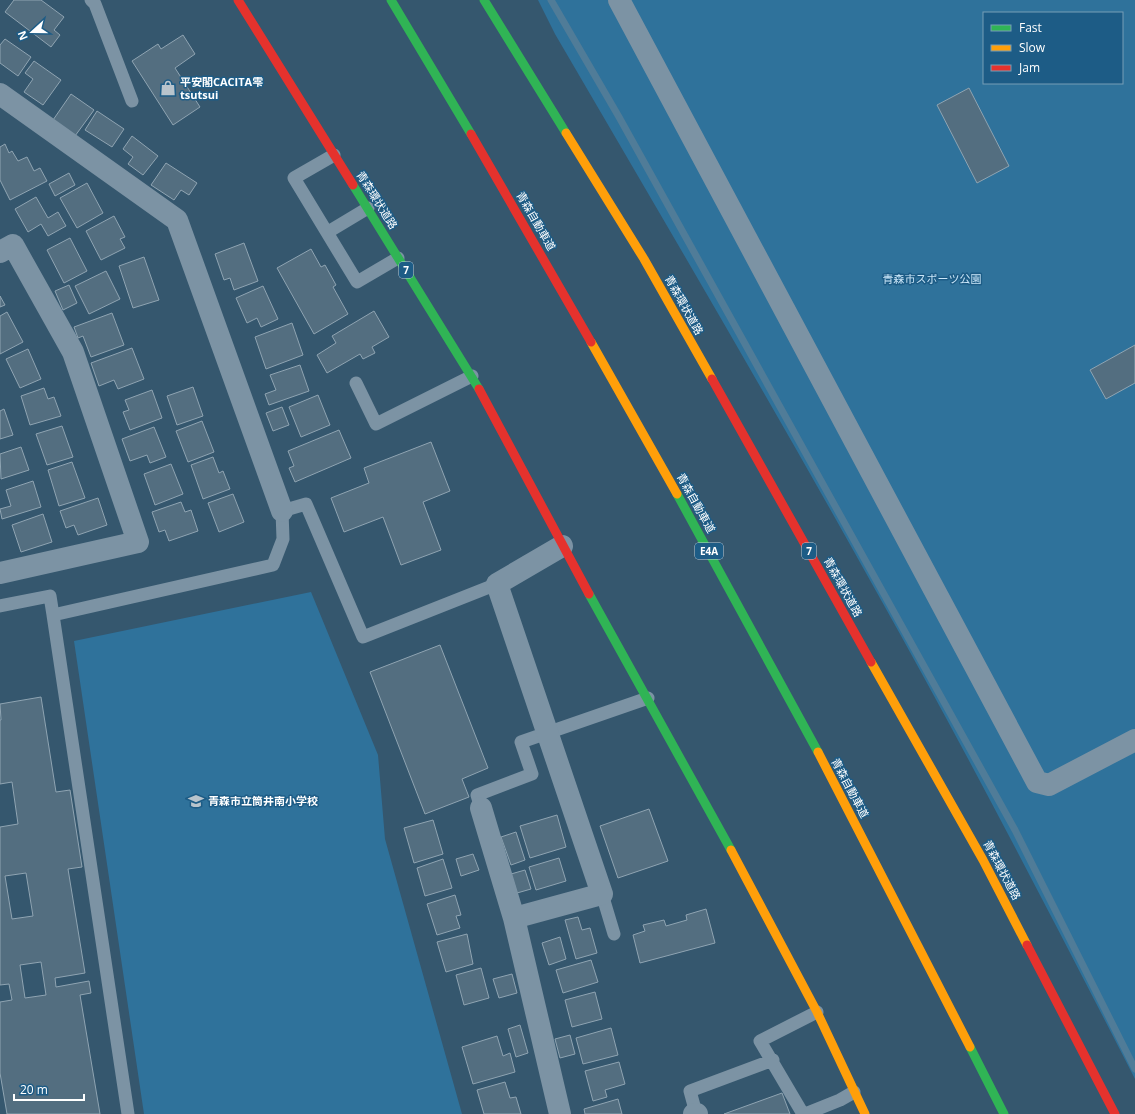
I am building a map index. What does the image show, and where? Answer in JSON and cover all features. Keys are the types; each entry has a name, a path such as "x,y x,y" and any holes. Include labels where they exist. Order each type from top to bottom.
{"highway":[{"name":"青森環状道路","path":"238,0 472,376 562,546 703,798 817,1012 865,1114"},
{"name":"青森自動車道","path":"391,0 444,86 678,495 900,908 1004,1114"},
{"name":"青森環状道路","path":"484,0 644,259 984,860 1115,1114"}],"street":[{"path":"619,0 1037,782 1049,785 1135,740"},
{"path":"0,94 177,220 282,511"},
{"path":"0,252 13,245 73,352 138,542 1,569"},
{"path":"514,918 602,894 496,584 562,546"},
{"path":"481,808 514,918 560,1114"}],"lane":[{"path":"90,0 95,4 132,101"},
{"path":"334,155 294,178 357,282 398,258"},
{"path":"328,232 368,208"},
{"path":"356,383 376,424 472,376"},
{"path":"53,615 273,565 283,539 282,511 306,504 364,637 496,584"},
{"path":"0,606 50,596 128,1114"},
{"path":"481,808 477,795 532,774 521,742 547,731 648,698"},
{"path":"602,894 614,934"},
{"path":"817,1012 760,1041 773,1060 804,1114 840,1100 854,1092"},
{"path":"696,1114 690,1091 773,1060"}],"green space":[{"name":"青森市スポーツ公園","path":"538,0 1135,0 1135,1079 1008,834 910,651 677,242 555,34"},
{"name":"青森市立筒井南小学校","path":"311,592 378,755 385,839 462,1114 144,1114 74,641"}],"building":[{"path":"14,0 41,0 64,17 54,30 60,35 51,47 5,12"},
{"name":"平安閣CACITA雫 tsutsui","path":"183,35 195,54 175,68 200,107 173,125 132,61 158,44 161,49"},
{"path":"5,39 31,57 18,76 0,63 0,45"},
{"path":"34,61 61,80 43,105 24,92 33,79 25,73"},
{"path":"969,88 1009,166 977,183 937,105"},
{"path":"71,94 94,110 75,136 53,120"},
{"path":"97,111 124,129 112,147 85,130"},
{"path":"132,136 158,156 143,175 128,164 133,157 123,149"},
{"path":"5,144 9,153 12,151 18,161 27,157 34,171 40,168 47,181 10,200 0,180 0,147"},
{"path":"166,163 197,183 189,195 181,190 174,200 151,185"},
{"path":"69,173 75,185 55,196 49,184"},
{"path":"87,183 103,213 77,228 60,198"},
{"path":"36,197 48,218 58,212 66,226 48,236 41,224 28,232 15,209"},
{"path":"114,216 125,237 120,239 125,248 101,260 86,231"},
{"path":"70,238 87,271 64,283 47,250"},
{"path":"244,243 258,281 234,290 230,278 224,280 215,254"},
{"path":"311,249 321,267 325,265 336,285 333,287 348,314 314,334 277,268"},
{"path":"144,257 159,300 133,308 119,266"},
{"path":"106,271 120,299 89,314 75,286"},
{"path":"69,285 77,303 63,310 55,291"},
{"path":"263,286 278,319 261,327 257,318 247,323 236,298"},
{"path":"0,296 5,305 0,307"},
{"path":"374,311 389,337 372,347 375,353 363,359 360,354 327,373 317,355 336,343 332,336"},
{"path":"7,312 23,342 0,354 0,316"},
{"path":"112,313 124,345 91,357 83,336 78,338 74,327"},
{"path":"292,323 303,355 266,369 255,337"},
{"path":"1135,345 1135,383 1106,399 1090,370"},
{"path":"132,348 144,379 118,389 114,380 99,386 91,363"},
{"path":"28,349 41,379 20,388 6,359"},
{"path":"300,365 309,391 269,405 265,394 276,390 270,375"},
{"path":"193,387 203,416 177,425 167,396"},
{"path":"44,388 48,399 54,397 61,416 30,425 21,396"},
{"path":"152,390 162,418 130,430 123,412 129,410 125,400"},
{"path":"318,395 330,425 301,437 289,407"},
{"path":"282,407 289,425 273,431 266,413"},
{"path":"4,409 13,435 0,439 0,411"},
{"path":"202,421 214,452 188,462 176,431"},
{"path":"62,426 73,457 47,465 36,434"},
{"path":"154,427 166,457 150,463 147,455 130,461 122,439"},
{"path":"339,430 351,458 295,482 289,468 294,466 288,451"},
{"path":"431,442 450,491 423,502 441,550 401,565 383,517 344,532 331,498 369,483 364,468"},
{"path":"21,447 29,470 1,479 0,454"},
{"path":"213,457 219,473 223,471 230,489 203,499 191,465"},
{"path":"72,462 85,498 59,506 48,470"},
{"path":"171,464 183,494 155,505 144,474"},
{"path":"33,481 41,507 2,519 0,509 11,506 6,490"},
{"path":"233,494 244,522 219,532 208,503"},
{"path":"98,498 107,525 78,535 74,525 66,528 60,511"},
{"path":"181,502 185,512 191,510 198,531 169,541 165,530 159,532 152,512"},
{"path":"43,514 52,542 21,552 12,525"},
{"path":"440,645 488,768 462,779 469,797 425,814 370,672"},
{"path":"41,697 56,792 70,790 82,867 68,869 85,973 55,978 56,987 89,981 91,993 80,995 100,1114 7,1114 0,1073 0,1002 12,1000 9,984 0,985 0,827 18,824 12,782 0,784 0,704","holes":["26,873 33,916 12,919 5,876","41,962 46,995 25,998 20,965"]},
{"path":"649,809 668,861 618,878 600,826"},
{"path":"557,815 566,847 530,858 520,826"},
{"path":"433,820 443,854 414,863 404,828"},
{"path":"516,832 525,860 511,865 501,837"},
{"path":"473,854 479,870 461,876 456,859"},
{"path":"559,858 566,881 536,890 529,867"},
{"path":"443,859 452,888 425,896 417,868"},
{"path":"525,870 531,889 517,893 511,874"},
{"path":"455,895 461,915 456,916 460,928 437,935 427,904"},
{"path":"706,909 715,943 640,963 633,935 645,931 643,925 664,920 666,926 687,920 686,915"},
{"path":"578,917 582,930 590,928 597,953 576,959 565,920"},
{"path":"467,934 473,964 446,972 437,942"},
{"path":"560,937 566,959 549,965 542,943"},
{"path":"591,960 598,982 563,993 556,970"},
{"path":"481,968 489,998 464,1005 456,975"},
{"path":"512,974 517,993 499,998 493,979"},
{"path":"595,992 602,1019 572,1027 565,1000"},
{"path":"520,1025 528,1053 516,1057 508,1029"},
{"path":"611,1028 618,1055 583,1064 576,1038"},
{"path":"570,1035 575,1054 560,1058 555,1039"},
{"path":"497,1036 503,1056 510,1053 515,1072 473,1084 462,1047"},
{"path":"619,1062 625,1084 605,1090 607,1097 593,1101 585,1071"},
{"path":"505,1082 510,1098 516,1097 521,1114 484,1114 477,1090"},
{"path":"782,1093 790,1114 724,1114"},
{"path":"618,1099 622,1114 585,1114 584,1109"}],"waterway":[{"path":"551,0 619,117 1015,830 1135,1069"}],"traffic: fast":[{"path":"391,0 471,134"},
{"path":"484,0 566,133"},
{"path":"353,185 479,389"},
{"path":"677,494 818,752"},
{"path":"589,594 731,850"},
{"path":"970,1047 1004,1114"}],"traffic: slow":[{"path":"566,133 644,259 712,379"},
{"path":"591,342 677,494"},
{"path":"871,662 983,860 1027,945"},
{"path":"818,752 970,1047"},
{"path":"731,850 817,1012 865,1114"}],"traffic: jam":[{"path":"238,0 353,185"},
{"path":"471,134 591,342"},
{"path":"712,379 871,662"},
{"path":"479,389 589,594"},
{"path":"1027,945 1115,1114"}],"place":[{"name":"平安閣CACITA雫 tsutsui","path":"168,88"},
{"name":"青森市立筒井南小学校","path":"196,801"}]}
